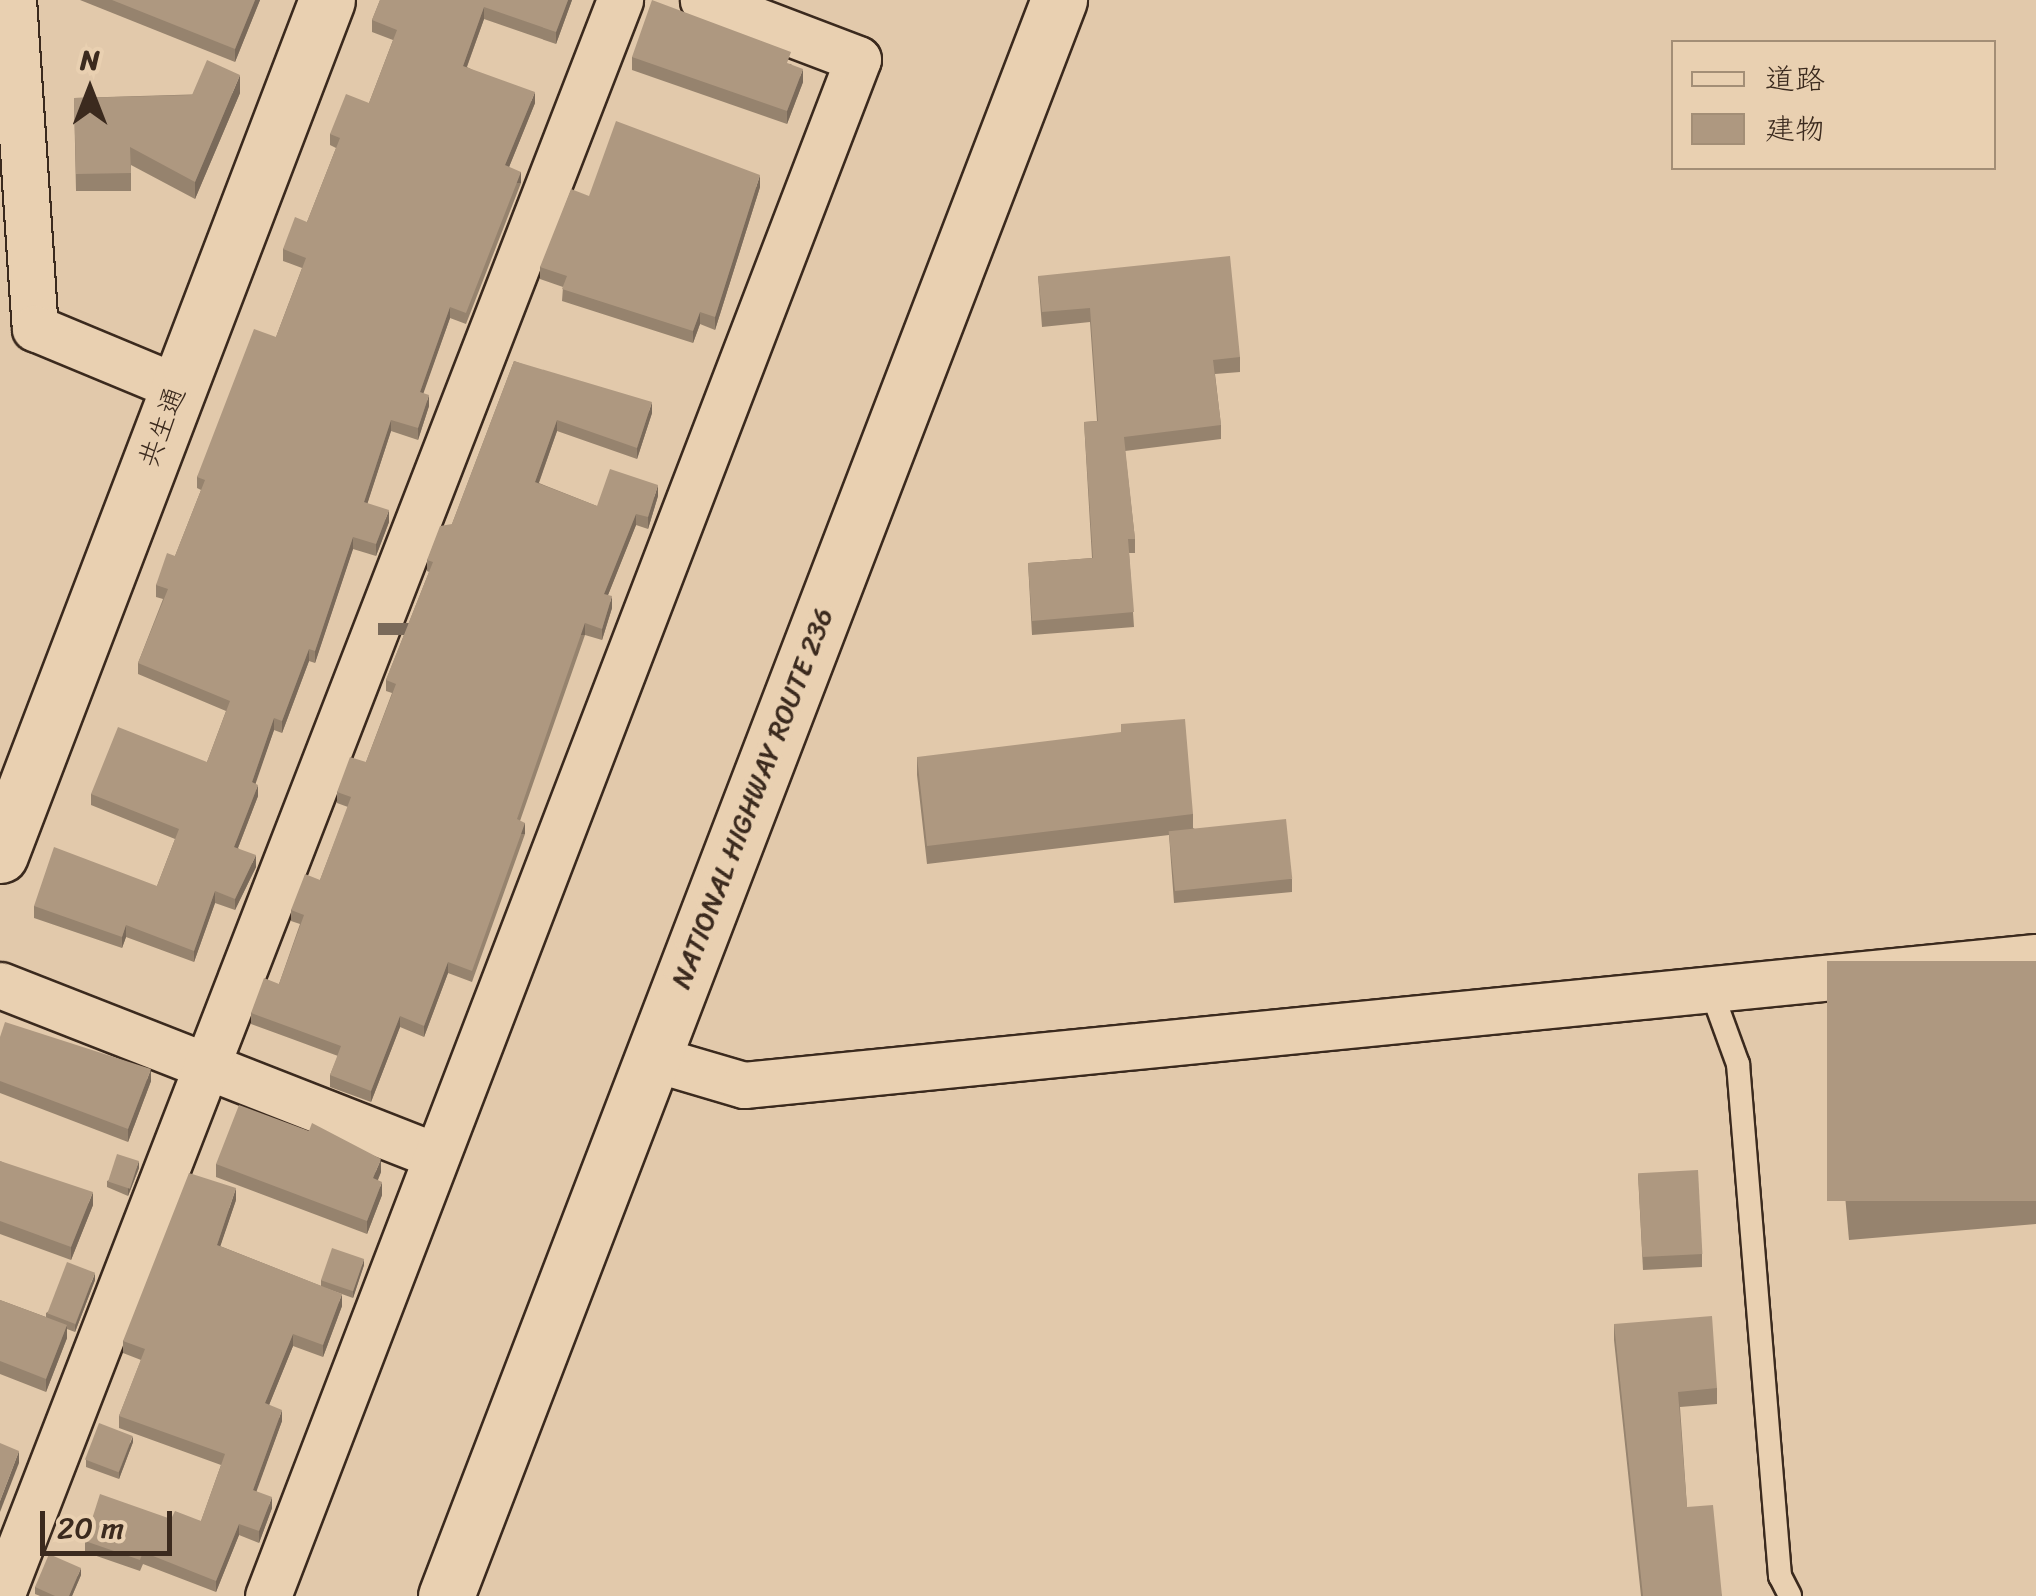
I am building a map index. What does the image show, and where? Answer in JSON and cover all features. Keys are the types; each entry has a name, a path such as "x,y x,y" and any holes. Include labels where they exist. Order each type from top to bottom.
{"main road":[{"name":"共生通","path":"0,855 327,0"},
{"name":"NATIONAL HIGHWAY ROUTE 236","path":"446,1596 1059,0"}],"street":[{"path":"13,0 35,328 177,388"},
{"path":"1,1596 620,0"},
{"path":"268,1596 433,1155 858,59 703,0"},
{"path":"652,1058 744,1085 2036,956"},
{"path":"0,985 433,1155"}],"lane":[{"path":"1711,990 1738,1064 1780,1576 1790,1596"}],"building":[{"path":"112,0 255,0 235,49"},
{"path":"380,0 568,0 556,32 484,7 463,66 535,92 505,165 521,172 466,313 450,307 420,392 429,395 418,428 391,420 364,502 389,510 376,544 353,537 315,651 309,649 282,721 274,718 252,782 258,785 234,847 256,855 235,899 215,891 194,951 126,925 122,937 34,906 54,847 157,886 179,829 91,794 118,727 207,762 230,701 138,663 168,589 156,585 167,553 175,556 205,480 197,477 254,329 276,337 306,258 283,249 295,217 307,222 340,138 330,134 346,94 369,103 397,30 372,20"},
{"path":"652,0 791,52 787,63 803,69 787,111 632,57"},
{"path":"207,60 240,75 195,182 130,147 131,173 76,174 74,98 192,95"},
{"path":"616,121 760,175 715,317 700,312 693,331 562,289 567,276 540,267 571,189 589,196"},
{"path":"1230,256 1240,357 1213,360 1221,425 1124,437 1135,539 1128,539 1134,612 1032,621 1028,563 1093,558 1084,422 1098,421 1090,308 1042,312 1038,276"},
{"path":"514,361 652,402 637,448 557,420 535,482 597,506 610,469 658,485 648,517 636,514 604,594 612,596 602,629 585,623 517,819 525,823 472,971 448,962 424,1026 400,1016 371,1091 330,1075 341,1046 251,1013 264,978 279,984 304,915 291,910 305,874 320,880 351,797 337,792 350,757 366,762 396,684 386,680 433,562 427,560 440,526 452,524"},
{"path":"1185,719 1193,814 927,846 917,757 1121,732 1121,724"},
{"path":"1286,819 1292,879 1175,891 1169,831"},
{"path":"1827,961 2036,961 2036,1201 1827,1201"},
{"path":"5,1022 151,1069 128,1129 0,1081 0,1037"},
{"path":"239,1105 309,1131 312,1123 381,1159 373,1178 382,1182 367,1221 216,1164"},
{"path":"117,1154 139,1161 130,1189 108,1182"},
{"path":"0,1161 93,1192 71,1247 0,1221"},
{"path":"1698,1170 1702,1254 1642,1257 1638,1173"},
{"path":"189,1173 236,1188 217,1245 342,1294 323,1345 293,1334 265,1403 282,1410 253,1490 272,1497 259,1531 239,1524 216,1581 143,1552 140,1560 85,1541 100,1494 171,1519 175,1511 201,1521 225,1454 119,1416 145,1349 123,1341"},
{"path":"332,1248 364,1259 353,1291 321,1280"},
{"path":"67,1262 95,1273 75,1324 47,1313"},
{"path":"0,1300 67,1325 46,1379 0,1361"},
{"path":"1712,1316 1717,1388 1678,1392 1687,1507 1713,1505 1722,1596 1643,1596 1614,1324"},
{"path":"99,1423 133,1436 119,1472 85,1459"},
{"path":"0,1443 19,1451 0,1501"},
{"path":"49,1554 81,1568 69,1596 55,1596 35,1587"}]}
